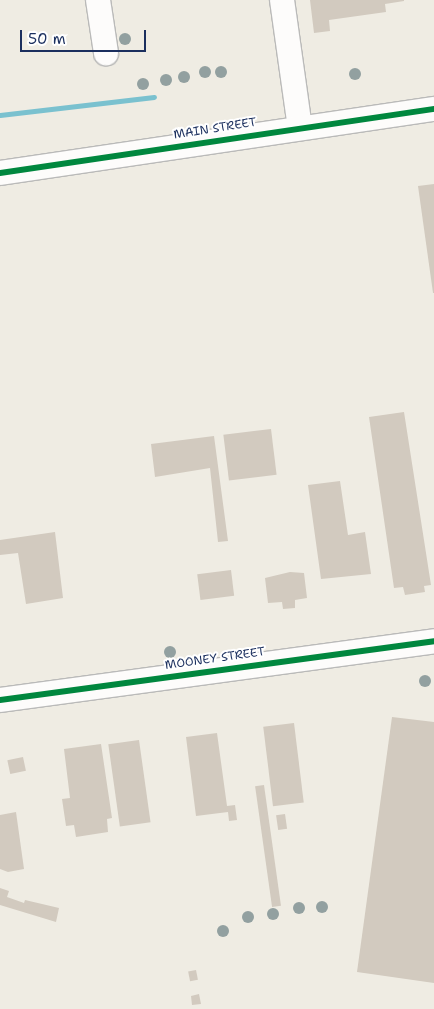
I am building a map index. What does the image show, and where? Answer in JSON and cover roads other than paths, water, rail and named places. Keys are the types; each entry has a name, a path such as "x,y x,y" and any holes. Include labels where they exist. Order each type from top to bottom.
{"street":[{"path":"98,0 106,54"},
{"path":"282,0 300,128"},
{"name":"MAIN STREET","path":"0,173 434,109"},
{"name":"MOONEY STREET","path":"0,700 434,641"}],"waterway":[{"path":"0,115 154,97"}]}
